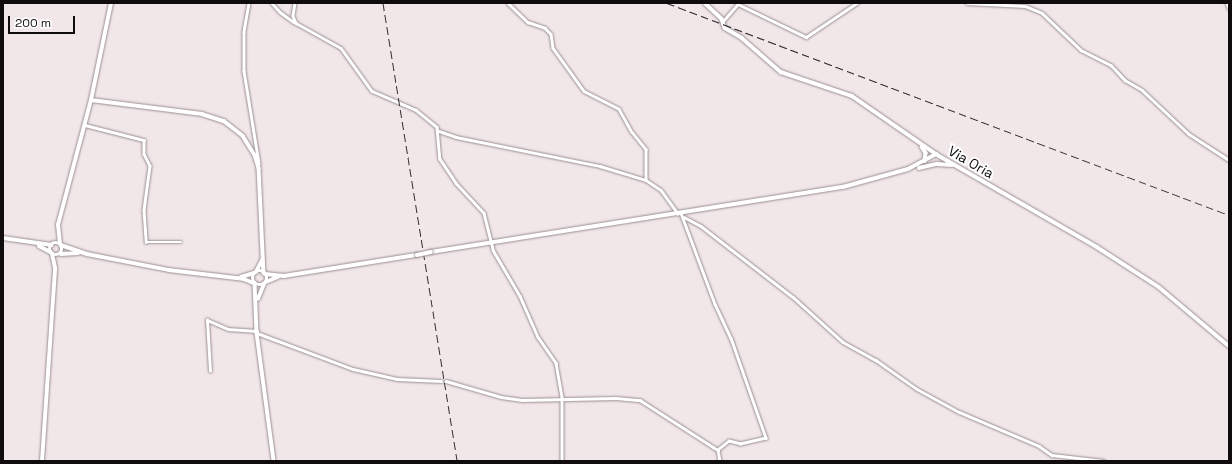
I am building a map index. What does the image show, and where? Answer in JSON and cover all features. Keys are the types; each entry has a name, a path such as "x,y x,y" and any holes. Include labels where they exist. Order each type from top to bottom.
{"main road":[{"path":"42,461 55,268 52,253 53,244 58,232 76,151 85,125 111,3"},
{"name":"Via Oria","path":"705,3 723,21 726,28 742,38 781,72 847,94 937,155 1091,244 1153,283 1229,346"},
{"path":"91,100 179,109 212,116 231,126 243,136 255,155 259,168 264,283 257,304"},
{"path":"919,143 926,156 921,165"},
{"path":"930,165 937,155"},
{"path":"888,176 921,165 937,155"},
{"path":"3,238 32,244 61,245 87,254 194,275 234,278 255,283 264,283 284,276 843,187 930,165 955,166"},
{"path":"55,268 60,254 61,245 58,232"},
{"path":"32,244 52,253 87,254"},
{"path":"263,257 255,273 257,332 274,461"},
{"path":"234,278 255,273 284,276"}],"street":[{"path":"249,3 244,32 244,71 259,168"},
{"path":"272,3 284,16 339,46 372,90 416,110 439,131 456,137 540,152 646,180 661,190 684,217 700,226 793,298 842,342 876,360 917,389 959,412 1039,446 1052,455 1104,461"},
{"path":"295,3 295,22"},
{"path":"508,3 528,22 545,28 551,34 553,48 584,91 619,109 632,132 646,149 646,180"},
{"path":"723,21 738,4 806,37 857,3"},
{"path":"967,3 1025,4 1045,16 1081,50 1111,65 1125,80 1142,90 1184,130 1229,160"},
{"path":"1227,3 1229,8"},
{"path":"85,125 144,140 144,154 150,166 144,210 146,242 181,242"},
{"path":"439,131 440,159 456,183 484,213 493,242 493,250 520,296 538,338 556,363 562,398 562,461"},
{"path":"684,217 766,438 741,444 729,441 718,450"},
{"path":"210,371 207,320 228,329 257,332 353,369 398,380 441,381"},
{"path":"446,381 508,398 522,400 616,398 640,400 718,450 720,461"}],"railway":[{"path":"383,3 457,461"},
{"path":"667,3 1229,215"}]}
